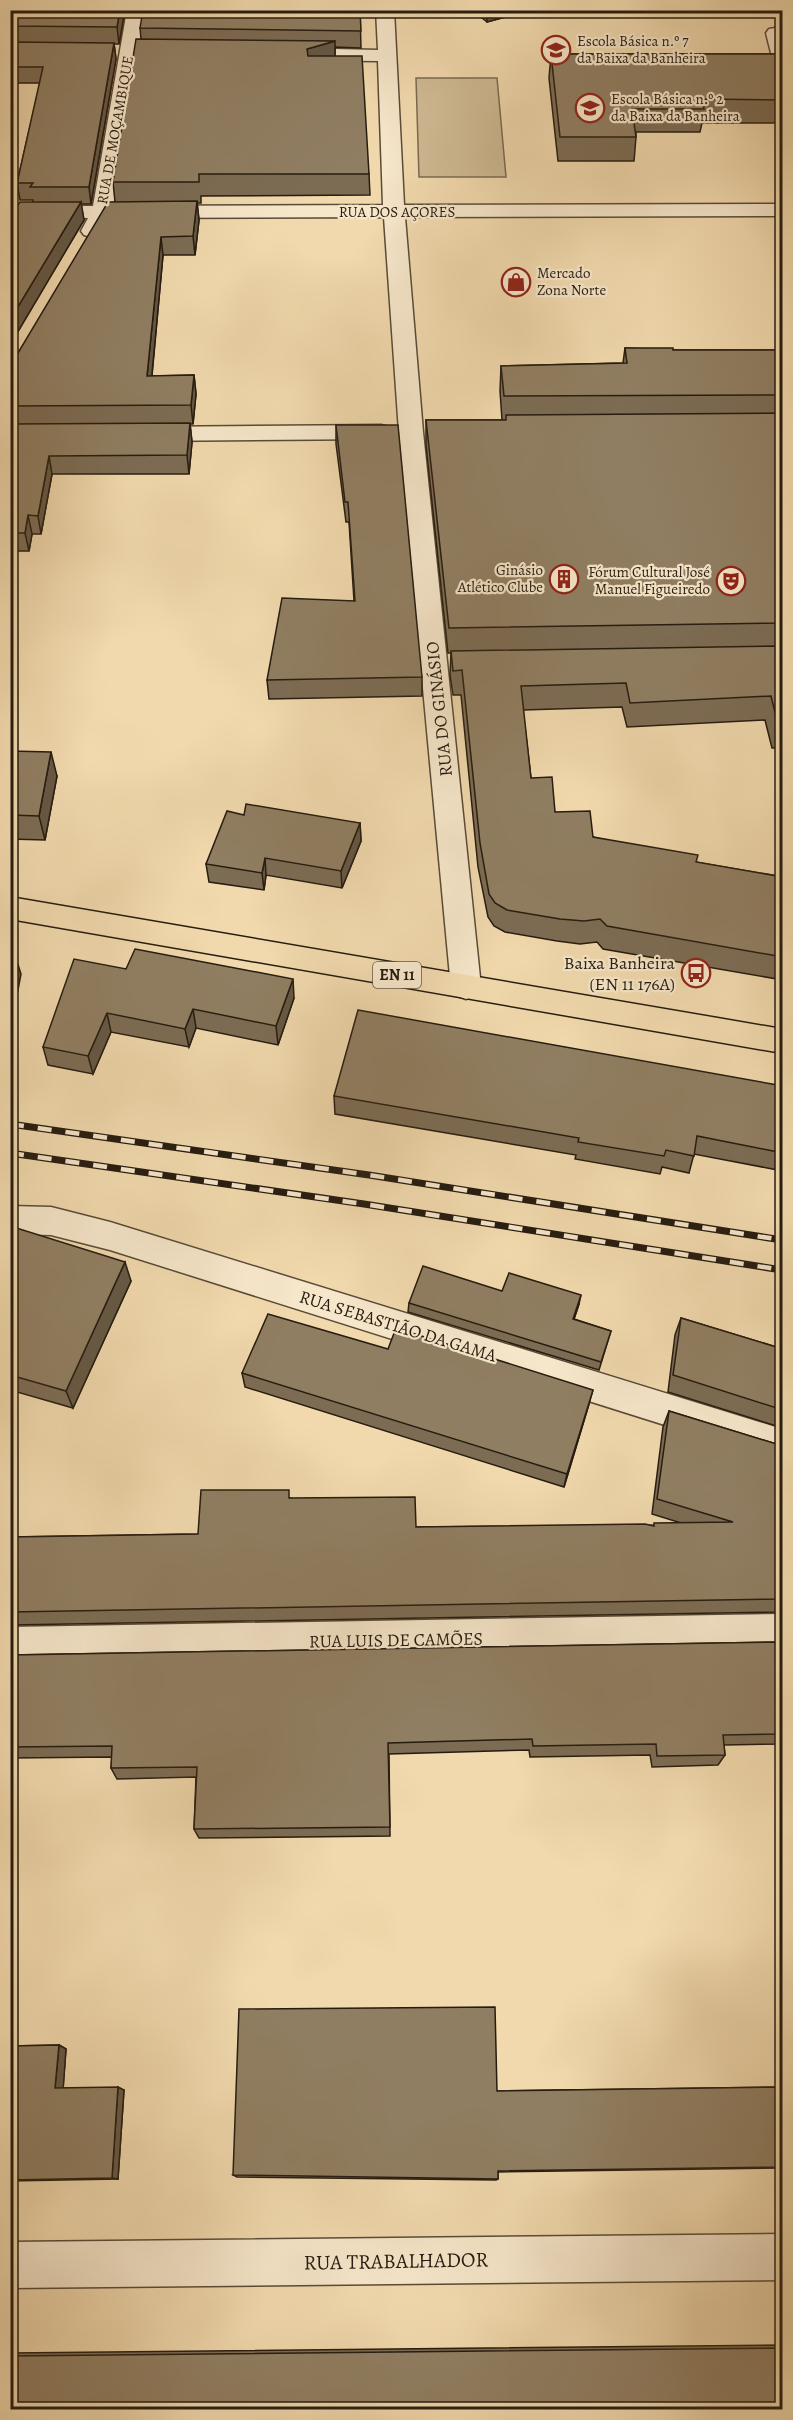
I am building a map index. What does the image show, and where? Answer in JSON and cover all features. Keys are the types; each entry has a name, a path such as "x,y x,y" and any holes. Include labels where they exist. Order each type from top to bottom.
{"main road":[{"name":"EN 11","path":"10,908 783,1041"}],"street":[{"name":"RUA DE MOÇAMBIQUE","path":"79,252 102,212 136,10"},
{"name":"RUA DO GINÁSIO","path":"385,10 394,212 423,432 446,664 466,987"},
{"path":"779,33 783,61"},
{"path":"105,50 152,51"},
{"path":"270,54 387,56"},
{"name":"RUA DOS AÇORES","path":"10,212 783,210"},
{"path":"128,434 423,432"},
{"name":"RUA SEBASTIÃO DA GAMA","path":"10,1220 51,1221 110,1236 783,1446"},
{"name":"RUA LUIS DE CAMÕES","path":"10,1646 783,1633"},
{"name":"RUA TRABALHADOR","path":"10,2265 783,2257"}],"shaded area":[{"path":"416,78 497,78 506,177 419,177"}],"building":[{"path":"10,10 120,10 117,27 10,26"},
{"path":"143,10 360,10 361,31 140,28"},
{"path":"136,39 335,41 307,49 308,56 362,56 369,174 199,174 199,182 113,182"},
{"path":"10,42 114,43 89,187 30,187 33,183 17,183 43,67 10,67"},
{"path":"551,54 783,54 783,100 702,99 704,109 632,109 636,137 560,137"},
{"path":"197,201 193,236 161,237 147,376 194,375 191,405 10,406 10,359 15,358 108,202"},
{"path":"20,202 81,202 10,320 10,216"},
{"path":"625,348 783,350 783,395 504,396 501,366 627,363"},
{"path":"783,413 783,623 449,628 426,420 506,420 506,415"},
{"path":"190,423 187,455 49,456 38,516 28,515 25,533 10,533 10,424"},
{"path":"336,425 398,425 422,677 267,680 282,598 355,601 348,502 345,502"},
{"path":"783,646 783,724 778,724 771,696 630,703 626,683 521,686 531,778 552,777 555,812 590,811 593,837 698,855 696,862 783,877 783,957 607,926 600,919 584,921 560,919 507,910 495,903 489,894 480,843 462,670 453,671 451,651"},
{"path":"10,751 51,752 39,816 10,815"},
{"path":"246,804 360,823 341,871 265,858 262,873 206,864 227,811 244,815"},
{"path":"135,949 293,979 276,1026 193,1009 185,1029 107,1013 88,1056 43,1047 74,959 126,969"},
{"path":"10,954 15,955 10,980"},
{"path":"358,1010 783,1086 783,1153 697,1136 694,1156 666,1150 664,1156 578,1142 579,1138 334,1096"},
{"path":"10,1226 125,1262 66,1391 10,1375"},
{"path":"423,1266 502,1291 509,1273 581,1295 573,1319 611,1331 601,1362 409,1303"},
{"path":"268,1314 388,1349 396,1328 593,1390 567,1474 242,1373"},
{"path":"681,1318 783,1349 783,1410 673,1375"},
{"path":"669,1411 783,1446 783,1599 10,1612 10,1537 198,1534 201,1490 289,1490 289,1498 415,1497 416,1527 645,1524 654,1526 654,1523 733,1522 657,1499"},
{"path":"783,1642 783,1734 723,1735 725,1755 657,1756 656,1744 533,1746 532,1739 388,1743 390,1827 194,1829 197,1767 111,1768 112,1746 10,1747 10,1655"},
{"path":"495,2007 497,2091 783,2087 783,2167 498,2171 498,2179 233,2175 239,2009"},
{"path":"59,2045 55,2088 118,2087 112,2178 10,2180 10,2046"},
{"path":"783,2348 783,2409 10,2409 10,2356"}],"railway":[{"path":"10,1124 369,1175 782,1240"},
{"path":"10,1153 364,1204 782,1270"}],"place":[{"name":"Escola Básica n.º 7 da Baixa da Banheira","path":"556,50"},
{"name":"Escola Básica n.º 2 da Baixa da Banheira","path":"590,108"},
{"name":"Mercado Zona Norte","path":"516,282"},
{"name":"Ginásio Atlético Clube","path":"564,579"},
{"name":"Fórum Cultural José Manuel Figueiredo","path":"731,581"},
{"name":"Baixa Banheira (EN 11 176A)","path":"696,973"}]}
